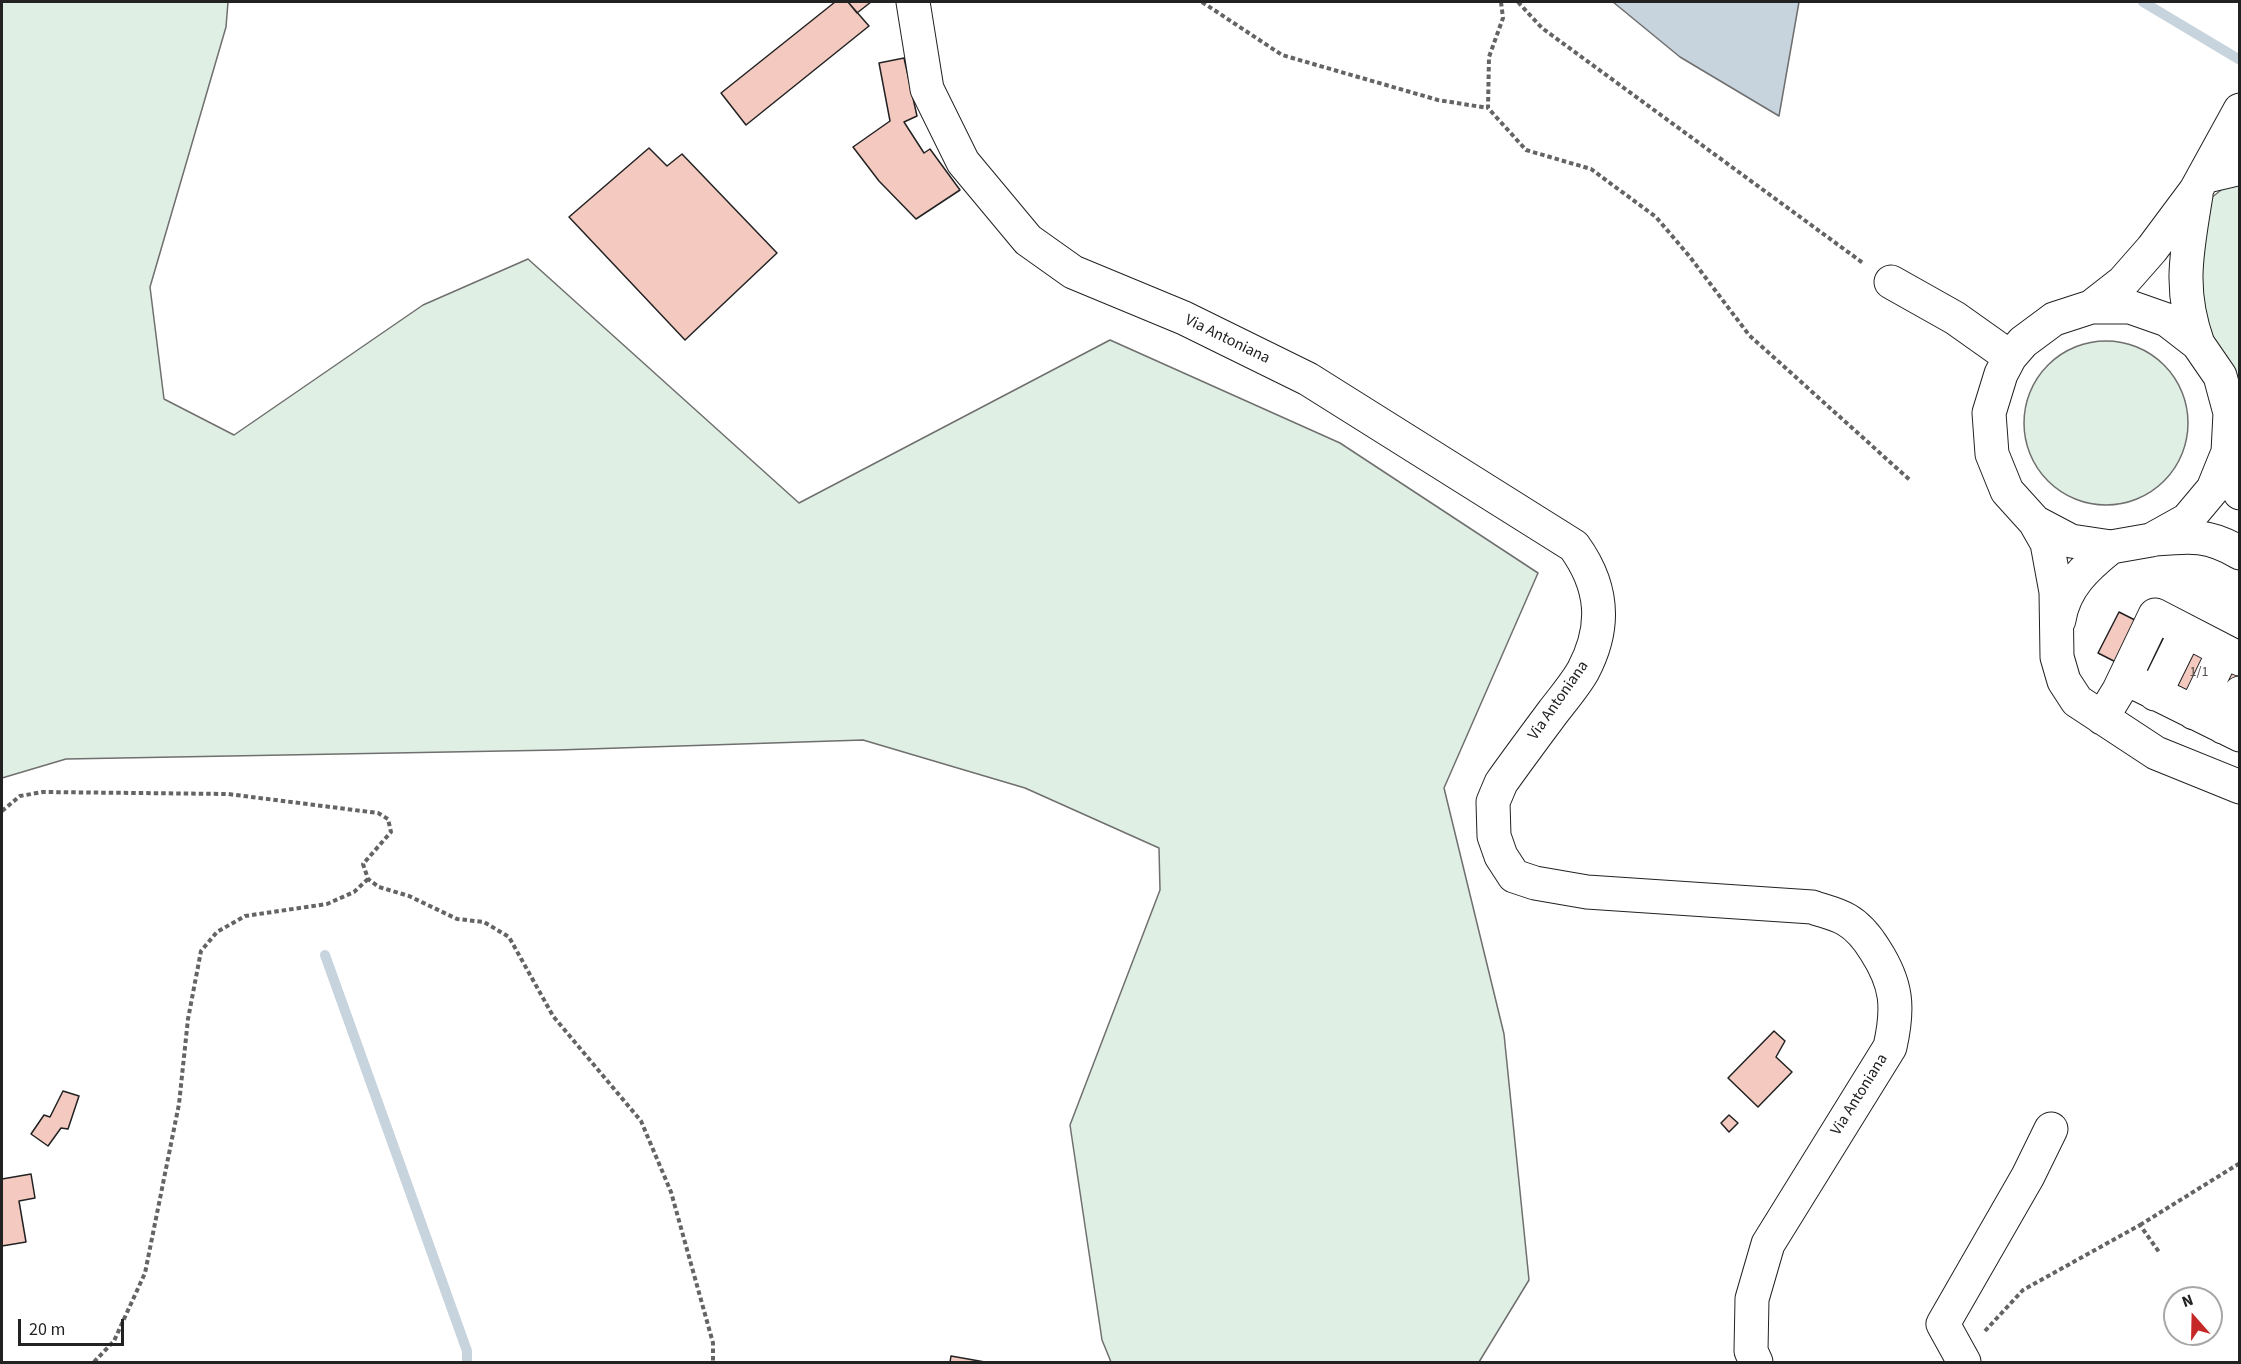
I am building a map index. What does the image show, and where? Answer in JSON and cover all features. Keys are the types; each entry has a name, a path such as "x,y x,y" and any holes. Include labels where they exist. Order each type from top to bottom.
{"street":[{"name":"Via Antoniana","path":"913,2 927,89 963,162 1028,240 1073,272 1184,318 1308,379 1574,546 1585,562 1594,582 1600,624 1592,651 1582,673 1501,783 1493,802 1494,836 1497,847 1515,876 1535,884 1587,892 1812,907 1846,919 1866,934 1881,959 1895,993 1896,1022 1890,1047 1768,1244 1752,1299 1751,1351 1756,1362"},
{"path":"2091,307 2136,269 2200,184 2236,117"},
{"path":"2200,184 2233,170 2240,164"},
{"path":"2200,184 2185,263 2185,291 2189,319 2198,344 2220,376 2228,404 2230,413 2228,452 2231,469 2240,493"},
{"path":"1891,282 1955,318 2010,357"},
{"path":"2198,344 2167,320 2130,307 2091,307 2054,319 2023,342 2010,357 2001,374 1989,413 1992,454 2007,491 2035,522 2047,543 2056,592 2057,657 2064,681 2077,701 2156,753 2240,787"},
{"path":"2151,540 2187,520 2213,489 2228,452"},
{"path":"2035,522 2071,541 2111,547 2187,537 2221,542 2240,554"},
{"path":"2057,633 2060,611 2070,587 2086,567 2111,547"},
{"path":"2102,718 2157,695 2205,641"},
{"path":"2157,695 2205,641"},
{"path":"2157,695 2231,731 2240,693"},
{"path":"1963,1361 1943,1324 2028,1176 2051,1129"}],"path":[{"path":"1202,2 1281,55 1438,100 1488,108 1526,150 1591,169 1656,217 1690,256 1749,335 1911,481"},
{"path":"1488,108 1489,57 1503,18 1501,2"},
{"path":"1518,2 1542,28 1891,282"},
{"path":"2,811 20,796 43,792 228,794 378,813 387,819 391,832 363,864 368,879 379,887 409,896 457,919 484,922 509,937 553,1016 641,1121 677,1212 713,1343 713,1362"},
{"path":"94,1362 114,1341 145,1273 179,1104 188,1019 201,951 217,932 245,915 327,904 354,892 368,879"},
{"path":"1963,1361 2022,1290 2140,1225 2240,1163"},
{"path":"2140,1225 2159,1252"}],"green space":[{"path":"2,2 228,2 226,27 150,287 164,399 234,435 423,305 528,259 799,503 1110,340 1340,443 1538,573 1444,788 1504,1034 1529,1280 1479,1362 1111,1362 1102,1340 1070,1125 1160,890 1159,848 1025,788 863,740 558,750 66,759 2,778"},
{"path":"2239,176 2239,389 2201,338 2191,257 2211,198"},
{"path":"2106,341 2137,347 2164,365 2182,392 2188,423 2182,454 2164,481 2137,499 2106,505 2075,499 2048,481 2030,454 2024,423 2030,392 2048,365 2075,347"}],"shaded area":[{"path":"1613,2 1799,2 1779,116 1680,57"}],"building":[{"path":"835,2 848,2 869,26 746,125 721,93"},
{"path":"848,2 871,2 857,13"},
{"path":"904,58 917,116 904,122 924,153 930,149 960,190 916,219 879,181 853,147 890,121 879,63"},
{"path":"649,148 667,166 682,154 777,253 685,340 569,217"},
{"path":"2119,612 2240,673 2240,725 2098,653"},
{"path":"1774,1031 1785,1041 1776,1057 1792,1072 1758,1107 1728,1078"},
{"path":"63,1091 79,1096 68,1129 61,1128 48,1146 31,1134 44,1115 50,1117"},
{"path":"1729,1115 1738,1123 1729,1132 1721,1123"},
{"path":"31,1174 35,1198 19,1201 26,1242 2,1246 2,1179"},
{"path":"951,1356 985,1362 950,1362"}],"waterway":[{"path":"2143,2 2240,60"},
{"path":"325,955 467,1351 467,1362"}]}
